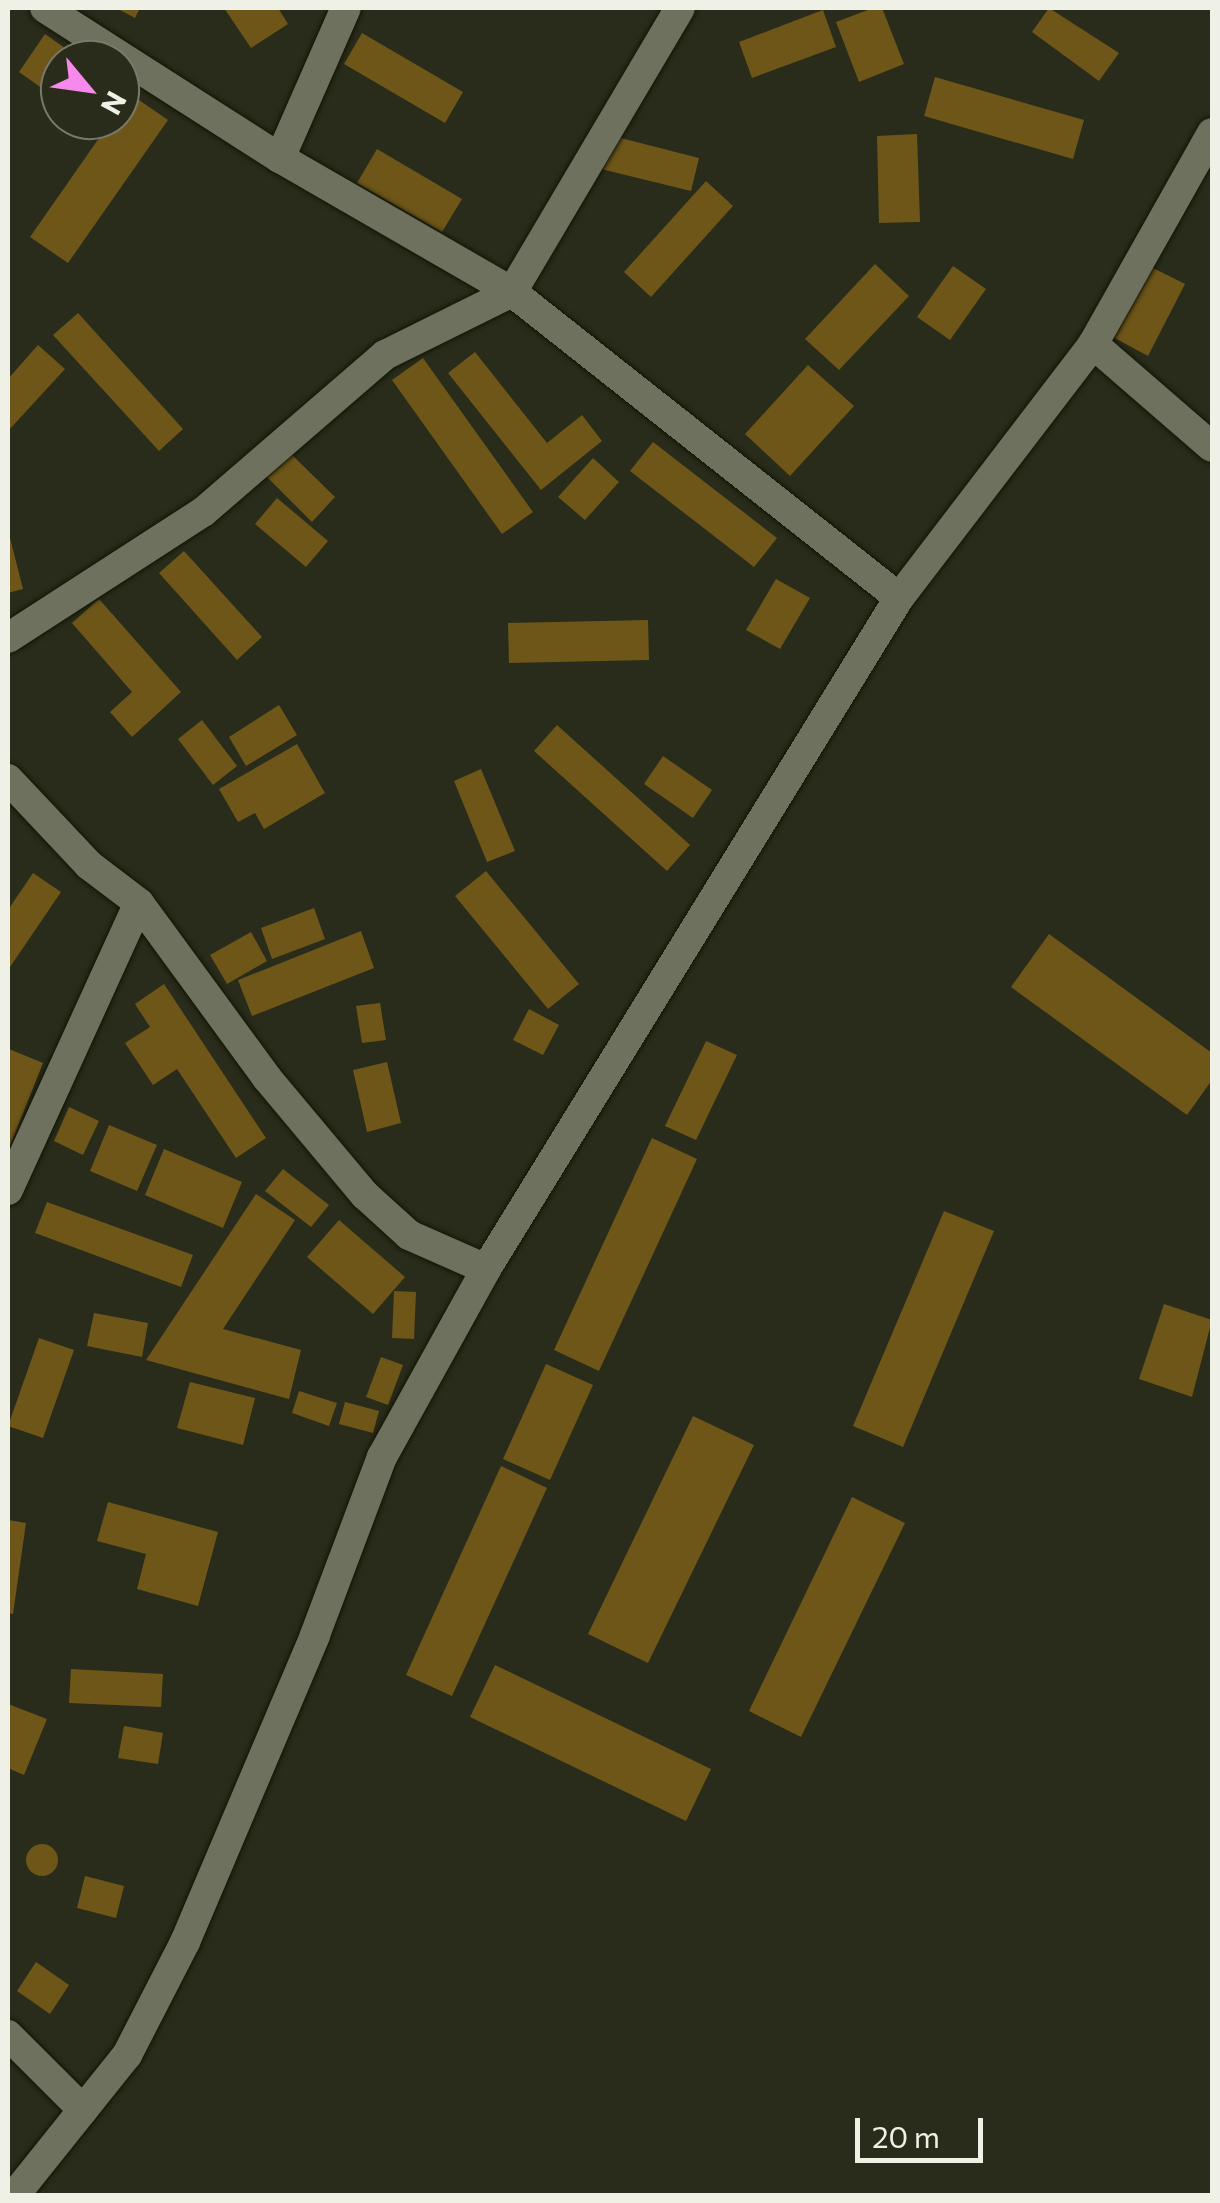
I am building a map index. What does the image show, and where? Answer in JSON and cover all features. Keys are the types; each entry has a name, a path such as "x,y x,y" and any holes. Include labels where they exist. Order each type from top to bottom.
{"street":[{"path":"46,8 280,158 512,292 899,598"},
{"path":"280,158 346,8"},
{"path":"8,638 204,512 385,354 512,292 680,8"},
{"path":"14,2196 128,2055 186,1942 316,1635 382,1456 486,1269 899,598 1093,344 1212,133"},
{"path":"1093,344 1212,447"},
{"path":"8,779 76,853 139,903 267,1078 365,1195 409,1234 486,1269"},
{"path":"8,1190 139,903"},
{"path":"8,2035 83,2110"}],"building":[{"path":"116,8 140,8 135,18"},
{"path":"224,8 278,8 288,24 251,48"},
{"path":"882,8 904,64 859,82 836,22"},
{"path":"1049,8 1119,53 1099,81 1032,32"},
{"path":"823,10 836,47 752,78 739,42"},
{"path":"362,33 463,92 445,123 344,64"},
{"path":"40,41 40,87 19,72"},
{"path":"935,77 1084,120 1073,159 924,116"},
{"path":"140,101 168,120 68,263 30,237 98,140 140,140"},
{"path":"917,134 920,222 879,223 877,136"},
{"path":"609,135 699,158 691,191 601,169"},
{"path":"377,149 462,199 442,232 357,183"},
{"path":"706,181 733,206 651,297 624,272"},
{"path":"875,264 909,296 839,370 805,339"},
{"path":"1147,265 1185,284 1148,356 1111,336"},
{"path":"953,266 986,289 950,340 917,317"},
{"path":"78,313 183,429 159,451 53,335"},
{"path":"38,345 65,369 8,431 8,379"},
{"path":"475,352 547,443 582,415 602,441 541,490 448,373"},
{"path":"423,358 533,512 502,534 392,380"},
{"path":"808,365 854,406 790,476 745,434"},
{"path":"653,442 777,538 754,567 630,471"},
{"path":"289,452 335,497 312,522 266,476"},
{"path":"593,458 619,482 585,520 558,497"},
{"path":"277,498 328,541 306,567 255,524"},
{"path":"8,530 23,589 8,593"},
{"path":"184,551 262,637 237,660 159,573"},
{"path":"776,579 810,598 780,649 746,630"},
{"path":"99,599 181,692 132,737 110,712 132,692 72,623"},
{"path":"648,620 649,660 509,663 508,623"},
{"path":"279,705 297,735 246,766 229,737"},
{"path":"202,720 237,766 213,785 178,739"},
{"path":"557,725 690,845 667,871 534,751"},
{"path":"297,744 325,793 264,829 255,813 238,822 219,789"},
{"path":"663,756 712,790 693,818 644,784"},
{"path":"481,769 515,851 487,862 454,781"},
{"path":"486,871 579,984 548,1009 455,896"},
{"path":"33,873 61,892 8,970 8,910"},
{"path":"314,908 325,939 272,959 261,928"},
{"path":"361,931 374,968 252,1016 238,980"},
{"path":"251,932 267,961 227,984 210,955"},
{"path":"1049,934 1212,1053 1212,1080 1187,1115 1011,987"},
{"path":"164,984 266,1138 236,1158 177,1069 153,1085 125,1043 150,1027 135,1004"},
{"path":"380,1003 386,1040 362,1043 356,1006"},
{"path":"529,1009 559,1025 543,1055 513,1040"},
{"path":"706,1041 737,1055 696,1140 665,1126"},
{"path":"9,1049 43,1063 8,1151 8,1054"},
{"path":"387,1062 401,1123 367,1132 353,1070"},
{"path":"69,1107 99,1121 83,1155 54,1141"},
{"path":"109,1125 157,1145 137,1191 90,1171"},
{"path":"652,1138 697,1159 599,1371 554,1350"},
{"path":"164,1149 242,1182 223,1228 145,1195"},
{"path":"283,1169 329,1205 311,1227 265,1191"},
{"path":"256,1194 295,1220 223,1329 301,1350 289,1399 146,1360"},
{"path":"47,1202 193,1255 181,1287 35,1233"},
{"path":"944,1211 994,1231 903,1447 853,1426"},
{"path":"339,1220 405,1277 373,1314 307,1257"},
{"path":"394,1291 416,1292 414,1339 392,1338"},
{"path":"1164,1304 1212,1320 1192,1397 1139,1379"},
{"path":"94,1313 148,1323 142,1357 87,1346"},
{"path":"39,1338 74,1350 43,1438 8,1426"},
{"path":"381,1357 403,1365 388,1405 366,1397"},
{"path":"546,1364 593,1385 550,1480 503,1459"},
{"path":"190,1382 255,1398 243,1445 177,1428"},
{"path":"299,1391 337,1403 329,1426 292,1413"},
{"path":"345,1402 379,1411 373,1433 339,1424"},
{"path":"693,1416 754,1445 648,1663 588,1634"},
{"path":"501,1466 547,1488 452,1696 406,1675"},
{"path":"852,1497 905,1523 801,1737 749,1711"},
{"path":"108,1502 218,1532 198,1606 137,1589 146,1554 97,1541"},
{"path":"8,1520 26,1523 13,1614 8,1613"},
{"path":"495,1665 711,1769 686,1821 470,1717"},
{"path":"71,1669 163,1674 161,1707 69,1703"},
{"path":"8,1704 47,1719 24,1775 8,1768"},
{"path":"124,1726 163,1733 158,1764 118,1758"},
{"path":"42,1844 53,1849 58,1860 53,1871 42,1876 31,1871 26,1860 31,1849"},
{"path":"85,1876 124,1886 116,1918 77,1908"},
{"path":"36,1962 69,1985 50,2014 17,1991"}]}
